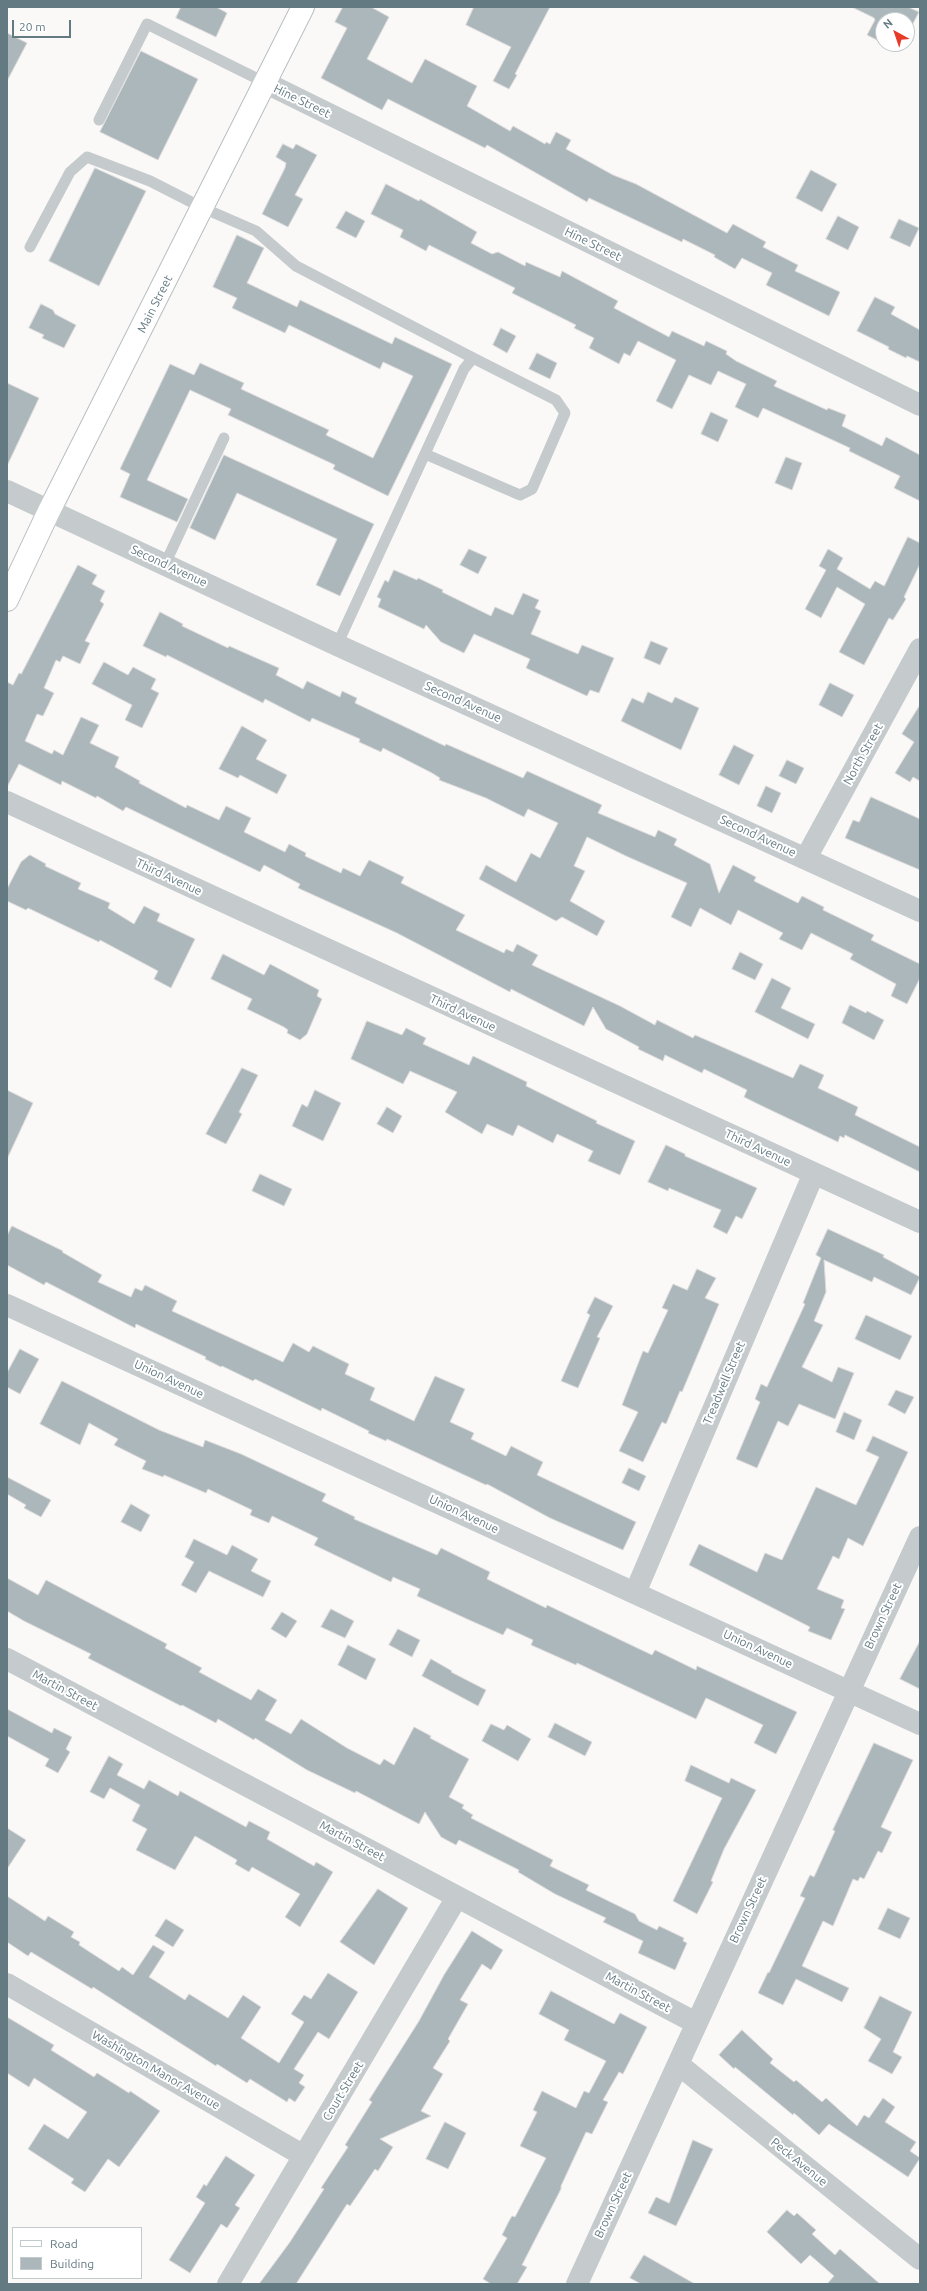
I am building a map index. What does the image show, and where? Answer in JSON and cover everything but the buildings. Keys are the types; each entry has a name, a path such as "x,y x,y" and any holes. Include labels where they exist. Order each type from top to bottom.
{"street":[{"name":"Main Street","path":"7,600 50,511 303,7"},
{"name":"Hine Street","path":"266,83 920,406"},
{"name":"Second Avenue","path":"7,491 337,645 920,911"},
{"name":"North Street","path":"806,858 920,649"},
{"name":"Third Avenue","path":"7,802 920,1222"},
{"name":"Treadwell Street","path":"635,1593 814,1174"},
{"name":"Union Avenue","path":"7,1305 920,1724"},
{"name":"Brown Street","path":"577,2284 920,1537"},
{"name":"Martin Street","path":"7,1659 696,2023"},
{"name":"Court Street","path":"228,2284 457,1897"},
{"name":"Washington Manor Avenue","path":"7,1984 304,2156"},
{"name":"Peck Avenue","path":"678,2064 919,2254"}],"lane":[{"path":"99,120 147,24 266,83"},
{"path":"30,247 70,172 87,157 150,181 203,208 256,231 296,266 556,400 565,413 532,489 520,495 425,454"},
{"path":"337,645 464,369 473,358"},
{"path":"165,564 224,438"}]}
